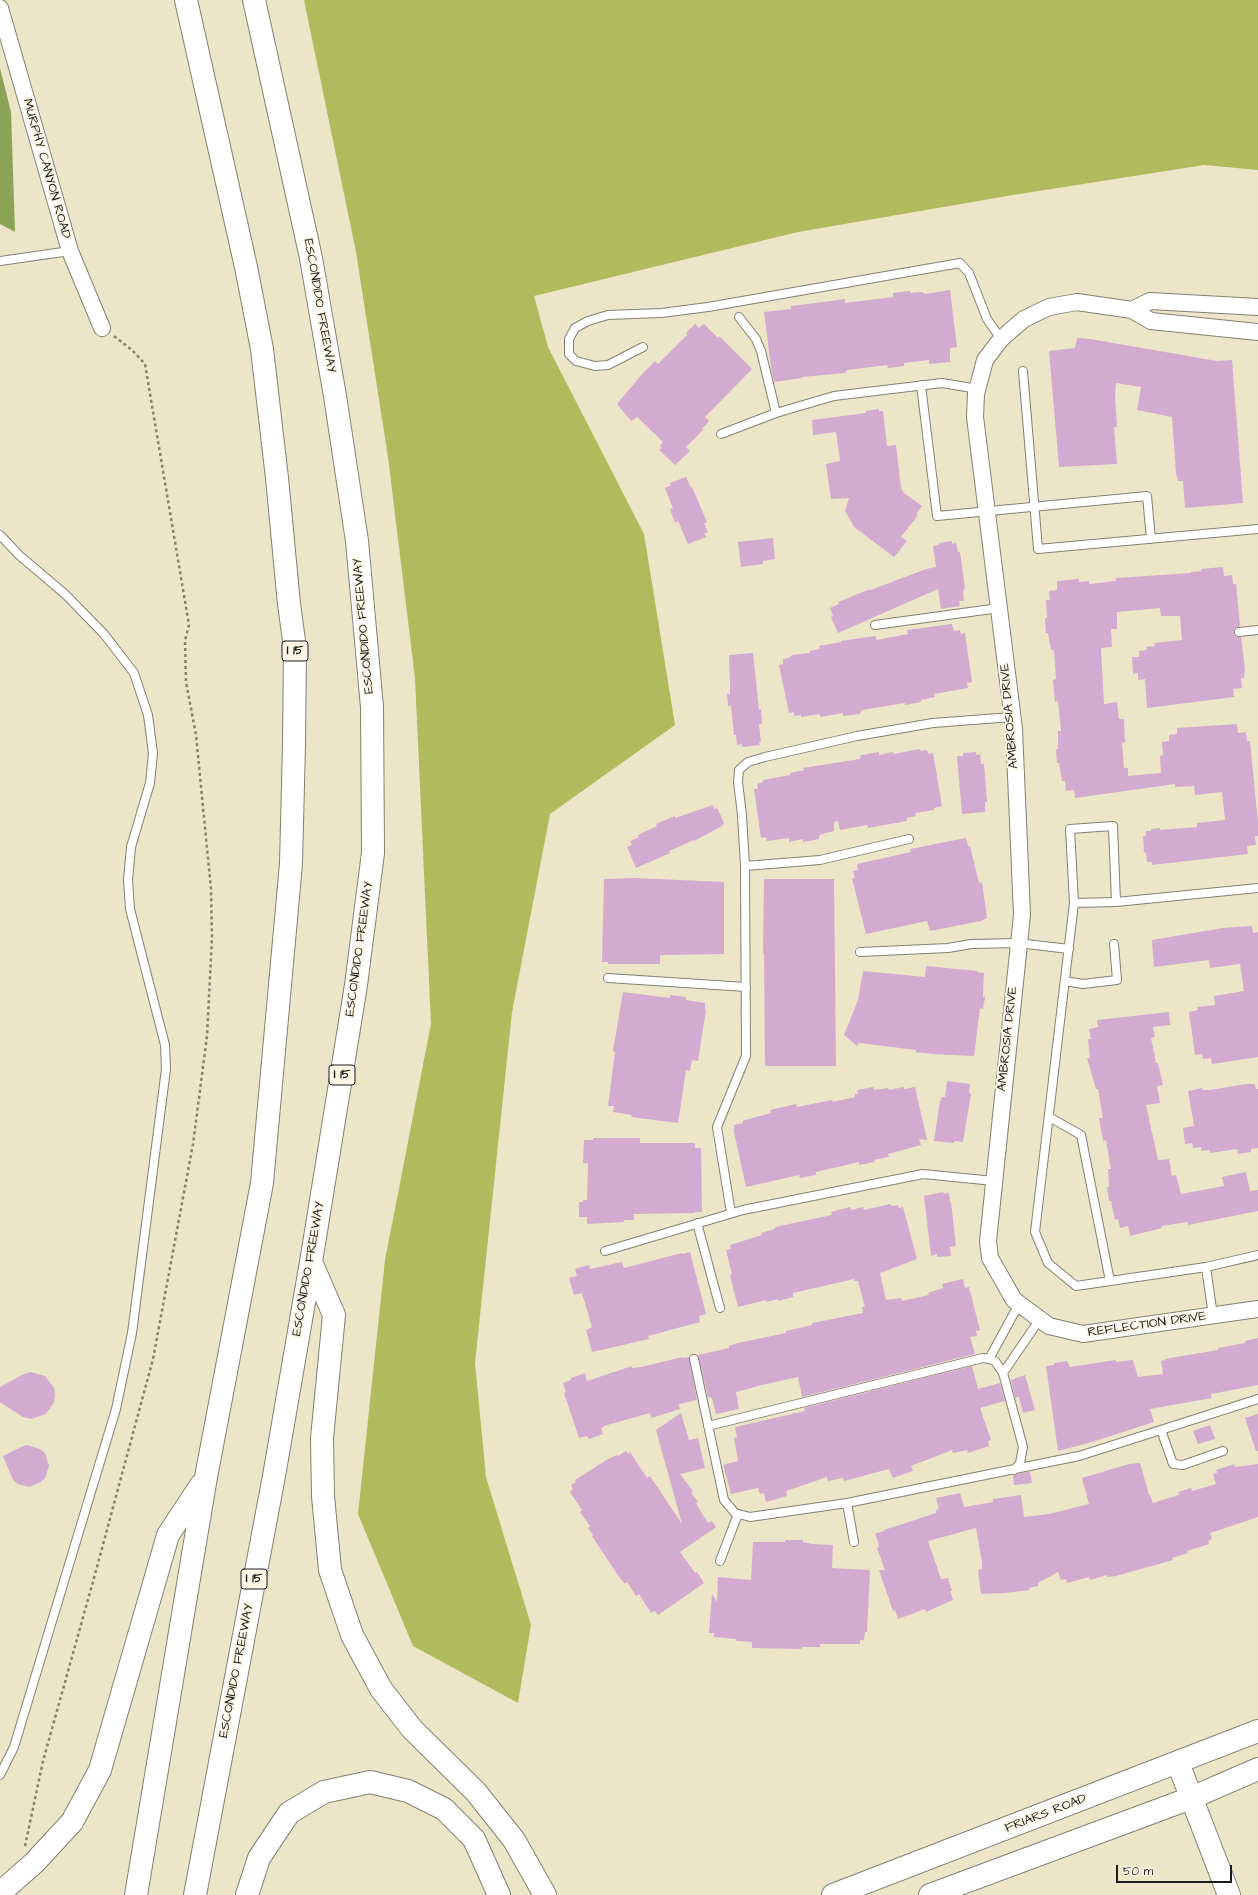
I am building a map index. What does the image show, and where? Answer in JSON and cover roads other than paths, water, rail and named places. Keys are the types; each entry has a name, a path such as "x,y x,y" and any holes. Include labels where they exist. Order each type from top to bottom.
{"main road":[{"name":"I 15","path":"136,1895 206,1478 262,1183 291,864 295,648 262,349 246,267 186,0"},
{"name":"ESCONDIDO FREEWAY","path":"195,1895 272,1484 311,1262 356,985 373,853 372,707 357,541 335,396 311,258 254,0"},
{"path":"311,1262 334,1315 322,1438 323,1496 330,1570 352,1635 381,1689 412,1729 481,1798 514,1840 545,1895"},
{"path":"0,1893 34,1863 72,1822 100,1770 168,1535 206,1478"},
{"name":"FRIARS ROAD","path":"832,1895 1258,1731"},
{"path":"1178,1763 1229,1895"},
{"path":"930,1895 1191,1798 1258,1768"},
{"path":"247,1895 259,1858 289,1813 324,1792 370,1782 408,1791 444,1809 474,1839 499,1895"}],"street":[{"name":"MURPHY CANYON ROAD","path":"0,8 70,252 102,328"},
{"path":"1132,310 1150,301 1258,307"},
{"name":"AMBROSIA DRIVE","path":"988,1241 1022,915 1012,717 975,417 978,389 985,360 1001,339 1024,319 1049,307 1077,302 1132,310 1151,320 1258,332"},
{"name":"REFLECTION DRIVE","path":"988,1241 990,1258 1014,1300 1049,1326 1083,1334 1258,1309"}],"lane":[{"path":"0,262 70,252"},
{"path":"643,347 608,365 595,366 576,361 569,354 569,339 576,328 588,321 608,315 661,313 708,307 960,263 969,273 987,319 1001,339"},
{"path":"739,317 756,340 761,351 776,413"},
{"path":"1024,371 1038,549 1258,529"},
{"path":"721,434 776,413 834,396 942,383 978,389"},
{"path":"921,385 937,516 987,510 1146,496 1151,539"},
{"path":"0,535 19,555 66,595 104,634 134,673 148,715 153,753 150,783 131,847 128,880 130,908 165,1045 166,1069 132,1333 116,1409 14,1747 0,1775"},
{"path":"876,625 999,608"},
{"path":"1239,632 1258,630"},
{"path":"731,1213 717,1127 746,1056 745,866 742,815 738,782 739,770 748,762 857,736 933,723 1012,717"},
{"path":"1116,902 1113,826 1070,829 1074,903 1035,1232 1048,1263 1076,1286 1206,1267 1258,1255"},
{"path":"745,866 820,860 909,839"},
{"path":"1074,903 1116,902 1258,888"},
{"path":"860,952 948,948 971,944 1018,943 1069,948"},
{"path":"1065,981 1083,984 1117,980 1114,944"},
{"path":"608,978 746,987"},
{"path":"1049,1117 1081,1135 1110,1281"},
{"path":"606,1250 731,1213 923,1174 994,1181"},
{"path":"697,1224 720,1308"},
{"path":"1206,1267 1213,1316"},
{"path":"989,1359 1019,1304"},
{"path":"1003,1373 1040,1319"},
{"path":"708,1426 983,1358 994,1361 1003,1373 1024,1447 1020,1463 1014,1470"},
{"path":"694,1359 724,1500 734,1513 750,1517 847,1503 1079,1456 1258,1399"},
{"path":"1161,1430 1173,1464 1183,1465 1223,1451"},
{"path":"847,1503 854,1542"},
{"path":"720,1561 738,1514"}]}
